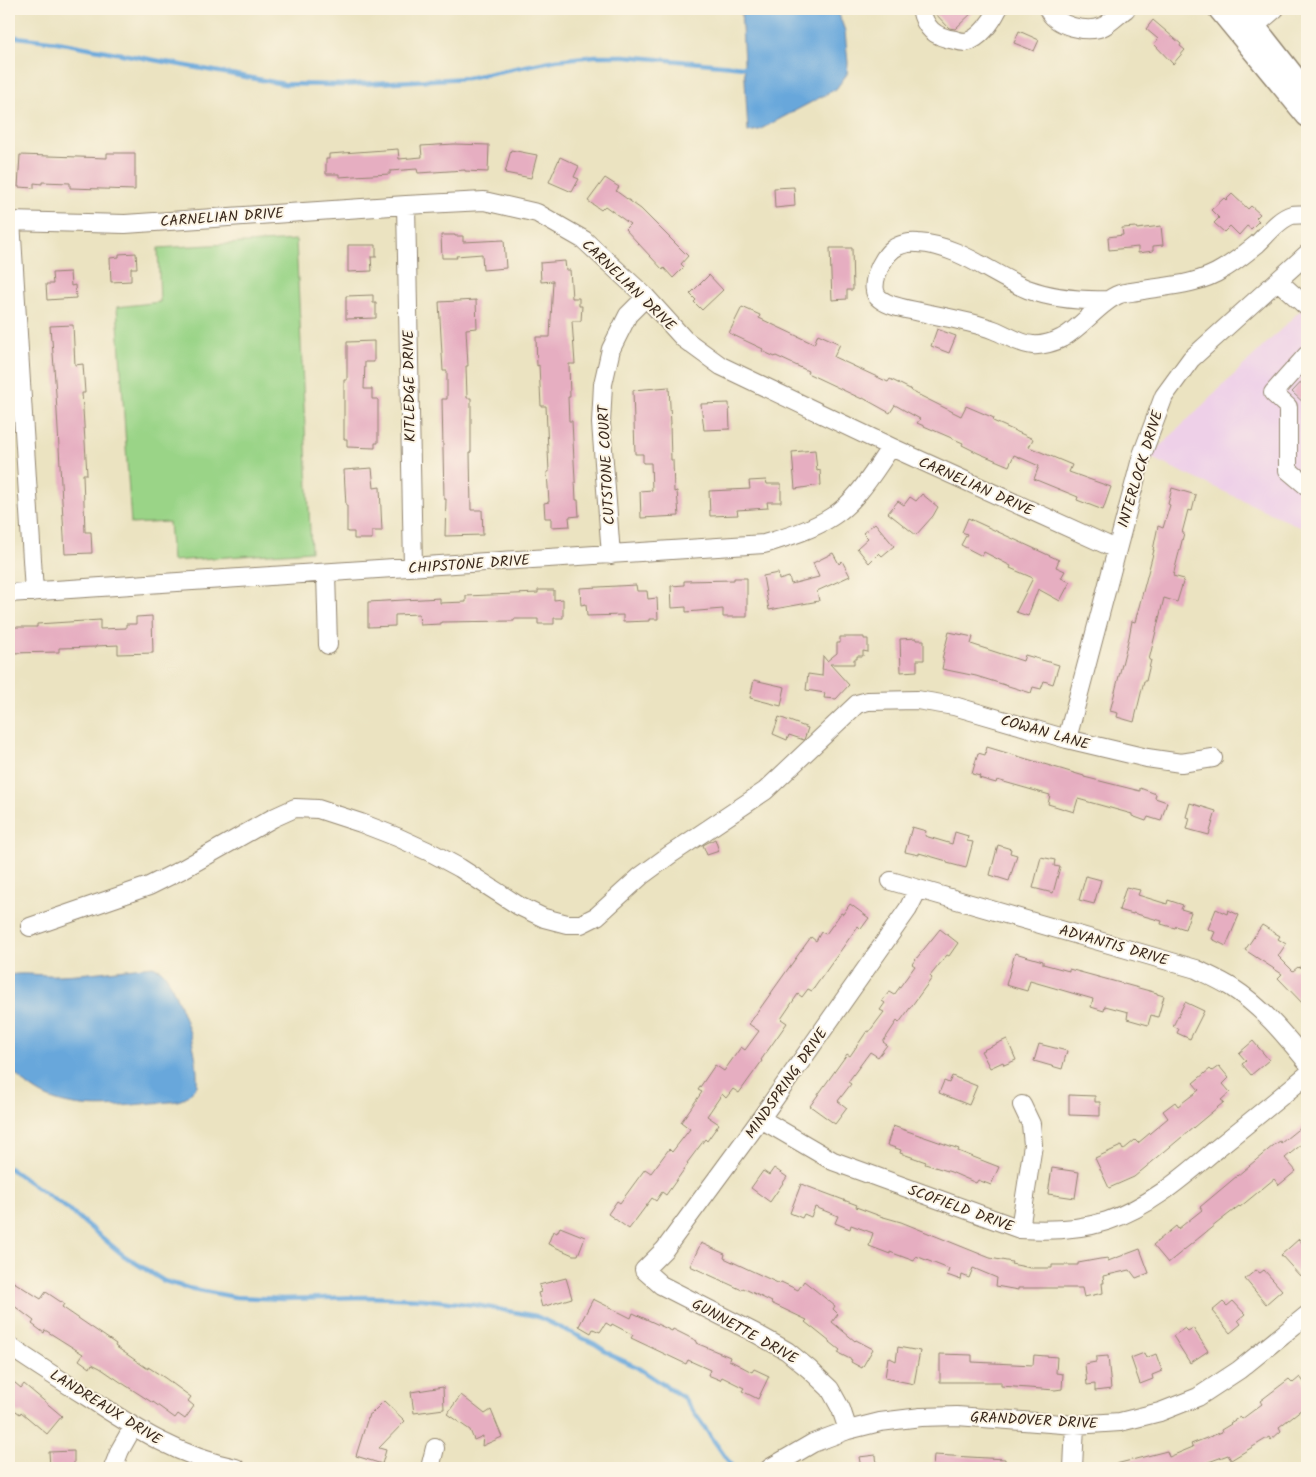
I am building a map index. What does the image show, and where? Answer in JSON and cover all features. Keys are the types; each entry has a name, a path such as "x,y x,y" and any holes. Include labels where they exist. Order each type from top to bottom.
{"main road":[{"path":"1219,9 1307,116"},
{"path":"1246,14 1307,93"}],"street":[{"path":"921,9 924,22 934,33 944,39 966,42 979,36 998,9"},
{"path":"1048,9 1055,19 1068,26 1084,29 1103,27 1126,9"},
{"path":"1246,14 1275,9"},
{"name":"CARNELIAN DRIVE","path":"10,221 125,224 484,201 537,213 584,240 646,297 684,339 721,366 890,448 1116,549"},
{"name":"KITLEDGE DRIVE","path":"406,205 413,567"},
{"path":"1109,300 1072,300 1027,288 959,254 934,245 916,242 905,244 893,250 880,264 875,281 875,293 878,299 889,304 970,323 994,330 1023,344 1035,345 1060,339 1074,331 1109,300 1121,294 1192,282 1221,271 1250,250 1282,220 1292,215 1307,214"},
{"path":"10,221 34,592"},
{"name":"INTERLOCK DRIVE","path":"1067,739 1142,455 1164,396 1191,360 1307,254"},
{"path":"1278,281 1307,307"},
{"name":"CUTSTONE COURT","path":"611,555 601,423 603,384 611,349 628,315 646,297"},
{"path":"1307,355 1272,393 1288,407 1288,470 1307,486"},
{"name":"CHIPSTONE DRIVE","path":"9,594 764,544 799,533 833,516 855,497 890,448"},
{"path":"326,574 328,645"},
{"name":"COWAN LANE","path":"30,927 149,886 295,808 318,809 397,837 434,854 519,906 544,918 567,924 581,924 597,916 641,876 670,854 765,791 857,704 868,701 917,700 954,706 1067,739 1147,758 1181,763 1213,758"},
{"name":"ADVANTIS DRIVE","path":"890,881 1196,969 1230,986 1254,1004 1281,1030 1307,1062"},
{"name":"MINDSPRING DRIVE","path":"644,1270 665,1249 761,1118 908,909 918,889"},
{"name":"SCOFIELD DRIVE","path":"761,1118 833,1161 1020,1229 1051,1231 1076,1228 1106,1221 1133,1211 1164,1192 1307,1075"},
{"path":"1020,1229 1032,1145 1031,1124 1022,1105"},
{"name":"GUNNETTE DRIVE","path":"644,1270 661,1285 755,1333 787,1351 810,1368 830,1389 841,1409 848,1430"},
{"name":"GRANDOVER DRIVE","path":"770,1468 813,1443 848,1430 880,1422 921,1417 957,1416 1075,1424 1120,1422 1160,1412 1198,1397 1239,1370 1307,1315"},
{"name":"LANDREAUX DRIVE","path":"9,1346 133,1427 175,1449 223,1466 236,1468"},
{"path":"1074,1468 1075,1424"},
{"path":"113,1468 120,1450 133,1427"},
{"path":"430,1468 435,1448"}],"shaded area":[{"path":"1307,304 1307,530 1149,457"}],"green space":[{"path":"296,240 311,551 172,561 169,522 131,524 117,307 160,302 158,248"}],"water":[{"path":"741,9 837,9 845,31 848,63 847,74 836,89 759,130 748,132"},
{"path":"153,966 167,976 193,1043 197,1086 185,1098 172,1102 116,1106 78,1106 54,1100 35,1091 9,1067 9,975 95,973"}],"building":[{"path":"932,9 976,9 955,29 949,28"},
{"path":"1153,20 1181,44 1180,46 1185,50 1173,64 1154,44 1158,39 1146,29"},
{"path":"1019,31 1039,40 1034,51 1014,43"},
{"path":"454,144 489,145 488,172 465,170 418,173 417,169 390,171 390,174 339,177 339,174 326,174 326,159 329,159 329,154 398,149 399,159 422,157 421,146"},
{"path":"511,150 537,155 531,178 505,173"},
{"path":"107,153 135,153 135,190 70,188 70,183 42,182 42,184 34,183 34,188 18,187 20,155 107,158"},
{"path":"560,157 579,166 574,177 579,179 572,192 549,182"},
{"path":"605,178 619,187 616,191 641,209 688,256 681,264 684,267 673,278 664,268 663,270 625,229 630,224 605,206 601,210 588,201"},
{"path":"794,187 795,206 775,208 774,188"},
{"path":"1232,194 1248,209 1251,206 1260,214 1256,218 1259,221 1251,229 1247,226 1239,235 1230,226 1224,232 1214,223 1219,218 1211,210 1224,198 1226,200"},
{"path":"1161,226 1163,245 1153,246 1153,251 1138,253 1138,247 1109,250 1108,237 1123,235 1122,228 1136,227 1137,229"},
{"path":"441,235 463,236 463,242 504,240 506,268 483,270 482,254 442,258"},
{"path":"348,245 376,245 376,257 371,257 372,271 348,272"},
{"path":"830,248 852,248 853,290 847,290 847,299 832,300"},
{"path":"136,253 137,268 131,268 131,281 111,282 110,258 119,257 119,254"},
{"path":"565,261 566,270 570,270 572,298 579,298 579,306 582,306 581,321 572,321 575,364 569,364 570,397 568,397 569,421 572,421 576,500 578,500 579,516 569,517 570,526 551,527 551,518 545,518 544,503 549,502 546,406 541,406 536,337 550,337 553,281 541,282 540,263"},
{"path":"70,272 71,286 75,285 76,298 47,300 46,284 53,284 52,273"},
{"path":"709,275 723,290 702,310 694,302 696,300 690,294"},
{"path":"373,295 373,303 376,303 376,318 346,319 346,296"},
{"path":"476,300 477,328 466,329 468,366 466,366 467,398 471,398 471,510 482,510 483,535 445,536 446,499 444,499 442,399 447,399 447,371 443,371 439,302"},
{"path":"742,307 760,315 759,318 814,344 818,334 840,344 834,357 888,382 890,379 961,416 966,406 994,418 993,421 1033,439 1029,447 1072,465 1069,472 1111,487 1103,510 1077,500 1078,497 1034,479 1039,466 1014,455 1009,466 978,453 962,445 963,443 917,423 920,419 895,405 890,413 729,333"},
{"path":"73,325 75,365 83,364 85,393 82,393 87,474 83,474 85,532 91,532 92,553 65,554 56,394 50,326"},
{"path":"937,329 956,336 949,353 931,346"},
{"path":"374,341 374,362 365,362 364,389 372,389 372,399 378,399 378,443 375,443 375,448 347,447 347,439 344,439 344,380 347,380 347,342"},
{"path":"1307,376 1307,406 1292,392"},
{"path":"669,387 671,460 673,460 674,492 677,491 679,516 641,518 640,491 652,490 651,463 643,463 643,454 635,454 633,390"},
{"path":"729,403 730,429 704,430 701,404"},
{"path":"815,450 817,471 820,470 821,485 795,489 792,452"},
{"path":"372,468 374,488 380,487 382,531 372,531 372,539 354,539 354,532 347,532 344,470"},
{"path":"766,480 767,484 781,484 781,502 767,502 768,508 737,510 738,515 710,516 709,491 750,489 749,481"},
{"path":"1172,488 1196,495 1192,511 1188,510 1173,576 1184,579 1177,602 1164,598 1149,660 1151,660 1146,681 1144,681 1134,722 1117,717 1118,713 1110,711 1132,621 1135,622 1154,550 1158,526 1163,528 1170,505 1168,504"},
{"path":"922,494 938,507 933,516 916,535 888,513 898,501 904,505 910,497 916,501"},
{"path":"968,518 1059,560 1056,567 1065,571 1061,578 1070,582 1060,601 1038,589 1028,616 1016,612 1033,578 1010,568 1011,566 984,552 982,556 961,545 967,534 962,532"},
{"path":"875,523 894,546 882,556 879,553 869,563 857,548 868,538 863,533"},
{"path":"833,553 839,564 842,561 850,576 817,591 819,601 769,610 763,576 778,573 779,580 789,577 791,584 819,577 813,563"},
{"path":"734,578 747,578 747,617 723,617 723,609 686,612 686,607 672,608 671,586 684,585 684,581 734,580"},
{"path":"636,585 637,591 647,591 648,599 657,598 658,619 623,622 623,615 587,616 586,604 581,605 580,588"},
{"path":"538,590 554,590 554,600 563,599 563,618 554,618 554,624 538,624 538,619 514,619 514,621 441,622 441,624 420,625 419,614 395,615 395,626 368,627 368,602 440,598 440,603 466,602 466,596 538,593"},
{"path":"152,616 153,653 118,654 118,645 59,648 59,652 9,653 9,627 37,627 37,624 100,620 100,629 126,628 126,624 136,624 136,617"},
{"path":"949,632 973,637 971,644 1023,661 1025,655 1059,665 1053,684 1044,681 1041,689 1033,687 1031,693 976,676 942,669 944,659 942,659"},
{"path":"840,637 864,637 864,639 868,639 868,652 863,651 863,656 857,656 857,659 854,659 854,664 830,664 849,685 836,699 824,698 825,693 806,690 808,674 822,676 823,656 827,661 837,653 837,643 840,643"},
{"path":"916,638 916,640 924,640 924,660 917,660 917,671 901,672 900,639"},
{"path":"754,680 785,687 781,706 750,698"},
{"path":"779,717 808,728 804,740 789,735 787,740 773,734"},
{"path":"987,747 1084,777 1140,791 1140,788 1156,794 1155,798 1167,802 1161,821 1148,817 1146,821 1132,816 1132,814 1078,799 1074,812 1048,804 1050,795 997,780 996,783 979,778 980,776 972,774 978,753 985,755"},
{"path":"1190,803 1216,811 1209,835 1187,829 1190,818 1186,817"},
{"path":"912,827 926,831 925,836 952,844 955,832 968,836 967,841 973,842 966,868 919,853 919,855 905,852"},
{"path":"715,839 719,851 707,855 703,845"},
{"path":"998,845 1011,849 1010,853 1017,855 1009,881 990,875"},
{"path":"1041,857 1055,860 1054,866 1060,867 1053,893 1033,888"},
{"path":"1086,876 1101,880 1094,904 1079,900"},
{"path":"1126,887 1140,890 1138,895 1167,904 1168,900 1183,905 1181,909 1191,912 1185,929 1161,924 1162,921 1119,910"},
{"path":"850,904 869,918 861,929 858,926 812,991 808,989 802,997 798,994 781,1019 787,1023 739,1093 733,1089 726,1098 722,1094 707,1116 719,1124 707,1141 705,1139 687,1163 666,1195 662,1192 656,1201 652,1198 629,1229 608,1214 617,1201 620,1203 645,1169 651,1173 669,1149 672,1152 690,1129 681,1122 702,1092 698,1090 715,1065 724,1071 741,1047 745,1050 759,1031 749,1024 798,955 811,937 816,941 821,932 826,934"},
{"path":"1216,909 1227,914 1228,910 1239,915 1226,946 1212,939 1215,932 1208,929"},
{"path":"1262,925 1280,936 1278,939 1286,944 1278,956 1293,971 1299,968 1307,959 1307,1008 1278,978 1282,974 1245,950"},
{"path":"940,929 958,943 949,956 947,955 930,976 932,978 899,1023 897,1021 883,1042 887,1045 878,1057 870,1052 848,1082 851,1084 838,1101 847,1108 835,1124 810,1106 847,1054 850,1056 867,1031 869,1032 884,1012 880,1010 885,1003 882,1001 889,992 894,995 915,966 912,964"},
{"path":"1015,953 1043,961 1043,964 1069,971 1069,969 1164,996 1158,1017 1151,1015 1148,1025 1127,1019 1128,1012 1105,1006 1104,1011 1091,1007 1093,999 1030,981 1027,991 1006,985"},
{"path":"1185,1002 1204,1011 1190,1039 1177,1033 1179,1029 1173,1026"},
{"path":"1007,1039 1016,1060 1004,1065 1003,1062 990,1068 981,1051"},
{"path":"1253,1041 1269,1060 1251,1075 1242,1064 1246,1061 1239,1053"},
{"path":"1039,1044 1067,1051 1062,1069 1034,1061"},
{"path":"1219,1066 1229,1078 1223,1084 1230,1092 1221,1100 1224,1102 1134,1177 1109,1188 1095,1158 1121,1146 1123,1150 1135,1140 1138,1143 1168,1118 1163,1111 1175,1102 1178,1106 1199,1090 1193,1083 1210,1069 1212,1071"},
{"path":"952,1076 977,1086 969,1105 939,1093 944,1081 949,1083"},
{"path":"1069,1095 1095,1096 1095,1102 1100,1102 1100,1116 1069,1115"},
{"path":"1307,1122 1307,1140 1285,1158 1296,1171 1279,1185 1274,1179 1168,1263 1153,1245 1176,1226 1178,1229 1202,1210 1200,1207 1274,1145 1280,1141 1281,1143"},
{"path":"893,1126 959,1149 958,1151 999,1167 991,1185 978,1180 976,1183 900,1153 901,1150 887,1145"},
{"path":"774,1168 787,1177 770,1202 751,1188 763,1171 769,1175"},
{"path":"1052,1168 1079,1172 1075,1198 1048,1194"},
{"path":"801,1184 990,1258 1012,1262 1011,1264 1031,1268 1052,1268 1052,1265 1078,1265 1078,1263 1100,1259 1108,1258 1108,1261 1140,1249 1149,1273 1136,1278 1130,1270 1103,1276 1103,1293 1084,1297 1082,1288 1018,1288 1018,1290 996,1286 997,1278 973,1268 969,1278 962,1275 961,1280 947,1275 949,1269 916,1256 914,1261 869,1246 873,1233 851,1225 850,1229 835,1223 838,1216 815,1207 811,1217 804,1214 802,1218 790,1213"},
{"path":"560,1227 585,1237 578,1255 573,1255 548,1244 553,1231 557,1233"},
{"path":"1299,1239 1307,1249 1307,1269 1300,1276 1281,1255"},
{"path":"701,1243 725,1254 724,1258 780,1284 781,1282 798,1290 804,1281 835,1306 833,1309 838,1314 832,1322 855,1341 873,1349 862,1368 838,1353 840,1350 805,1322 807,1320 743,1288 742,1290 690,1266"},
{"path":"1256,1270 1260,1273 1264,1270 1282,1290 1266,1304 1245,1279"},
{"path":"566,1278 572,1298 542,1307 538,1293 541,1292 539,1285"},
{"path":"9,1279 41,1299 46,1292 64,1304 62,1307 116,1344 115,1346 191,1397 188,1401 194,1406 185,1419 178,1414 175,1418 100,1368 92,1364 90,1368 79,1360 83,1354 45,1330 44,1333 32,1324 34,1321 9,1302"},
{"path":"593,1299 631,1318 633,1313 672,1331 673,1329 697,1341 696,1343 730,1357 729,1360 752,1372 754,1369 769,1376 758,1399 742,1391 744,1388 722,1377 720,1380 708,1375 710,1370 688,1360 686,1364 631,1338 633,1335 612,1324 611,1326 606,1323 600,1332 593,1329 591,1333 579,1326"},
{"path":"1233,1301 1245,1314 1238,1320 1241,1324 1230,1333 1212,1311 1223,1302 1227,1306"},
{"path":"1185,1328 1188,1331 1193,1328 1208,1351 1190,1363 1173,1336"},
{"path":"898,1347 920,1351 914,1384 885,1378 888,1357 896,1361"},
{"path":"1144,1353 1146,1358 1156,1354 1162,1371 1152,1375 1153,1379 1140,1384 1131,1358"},
{"path":"940,1354 972,1355 972,1362 1033,1365 1034,1355 1057,1357 1056,1373 1063,1374 1062,1389 1001,1386 1001,1382 940,1382"},
{"path":"1108,1356 1111,1389 1095,1391 1095,1384 1087,1385 1085,1364 1096,1362 1096,1357"},
{"path":"1300,1377 1307,1386 1307,1405 1279,1427 1281,1431 1271,1440 1269,1437 1231,1460 1228,1455 1203,1464 1204,1468 1117,1468 1116,1464 1167,1451 1169,1457 1193,1447 1191,1444 1222,1432 1221,1430 1230,1423 1240,1417 1242,1419 1262,1404 1260,1401 1289,1379 1293,1383"},
{"path":"9,1378 21,1388 24,1384 62,1416 47,1434 21,1412 20,1414 9,1406"},
{"path":"443,1387 444,1409 414,1413 411,1392"},
{"path":"461,1395 485,1414 491,1410 502,1437 482,1446 483,1436 474,1440 470,1430 447,1414"},
{"path":"384,1401 405,1421 379,1448 386,1450 382,1464 356,1456 369,1414"},
{"path":"74,1451 74,1466 50,1467 49,1452"},
{"path":"876,1455 877,1468 861,1468 859,1457"},
{"path":"934,1455 1005,1459 1005,1468 933,1468"}],"waterway":[{"path":"9,36 57,42 284,84 340,85 467,78 556,60 595,56 625,56 744,67 748,65"},
{"path":"9,1168 68,1209 123,1255 164,1281 188,1288 235,1297 423,1299 475,1305 536,1316 595,1344 613,1356 635,1366 684,1398 733,1468"}]}
